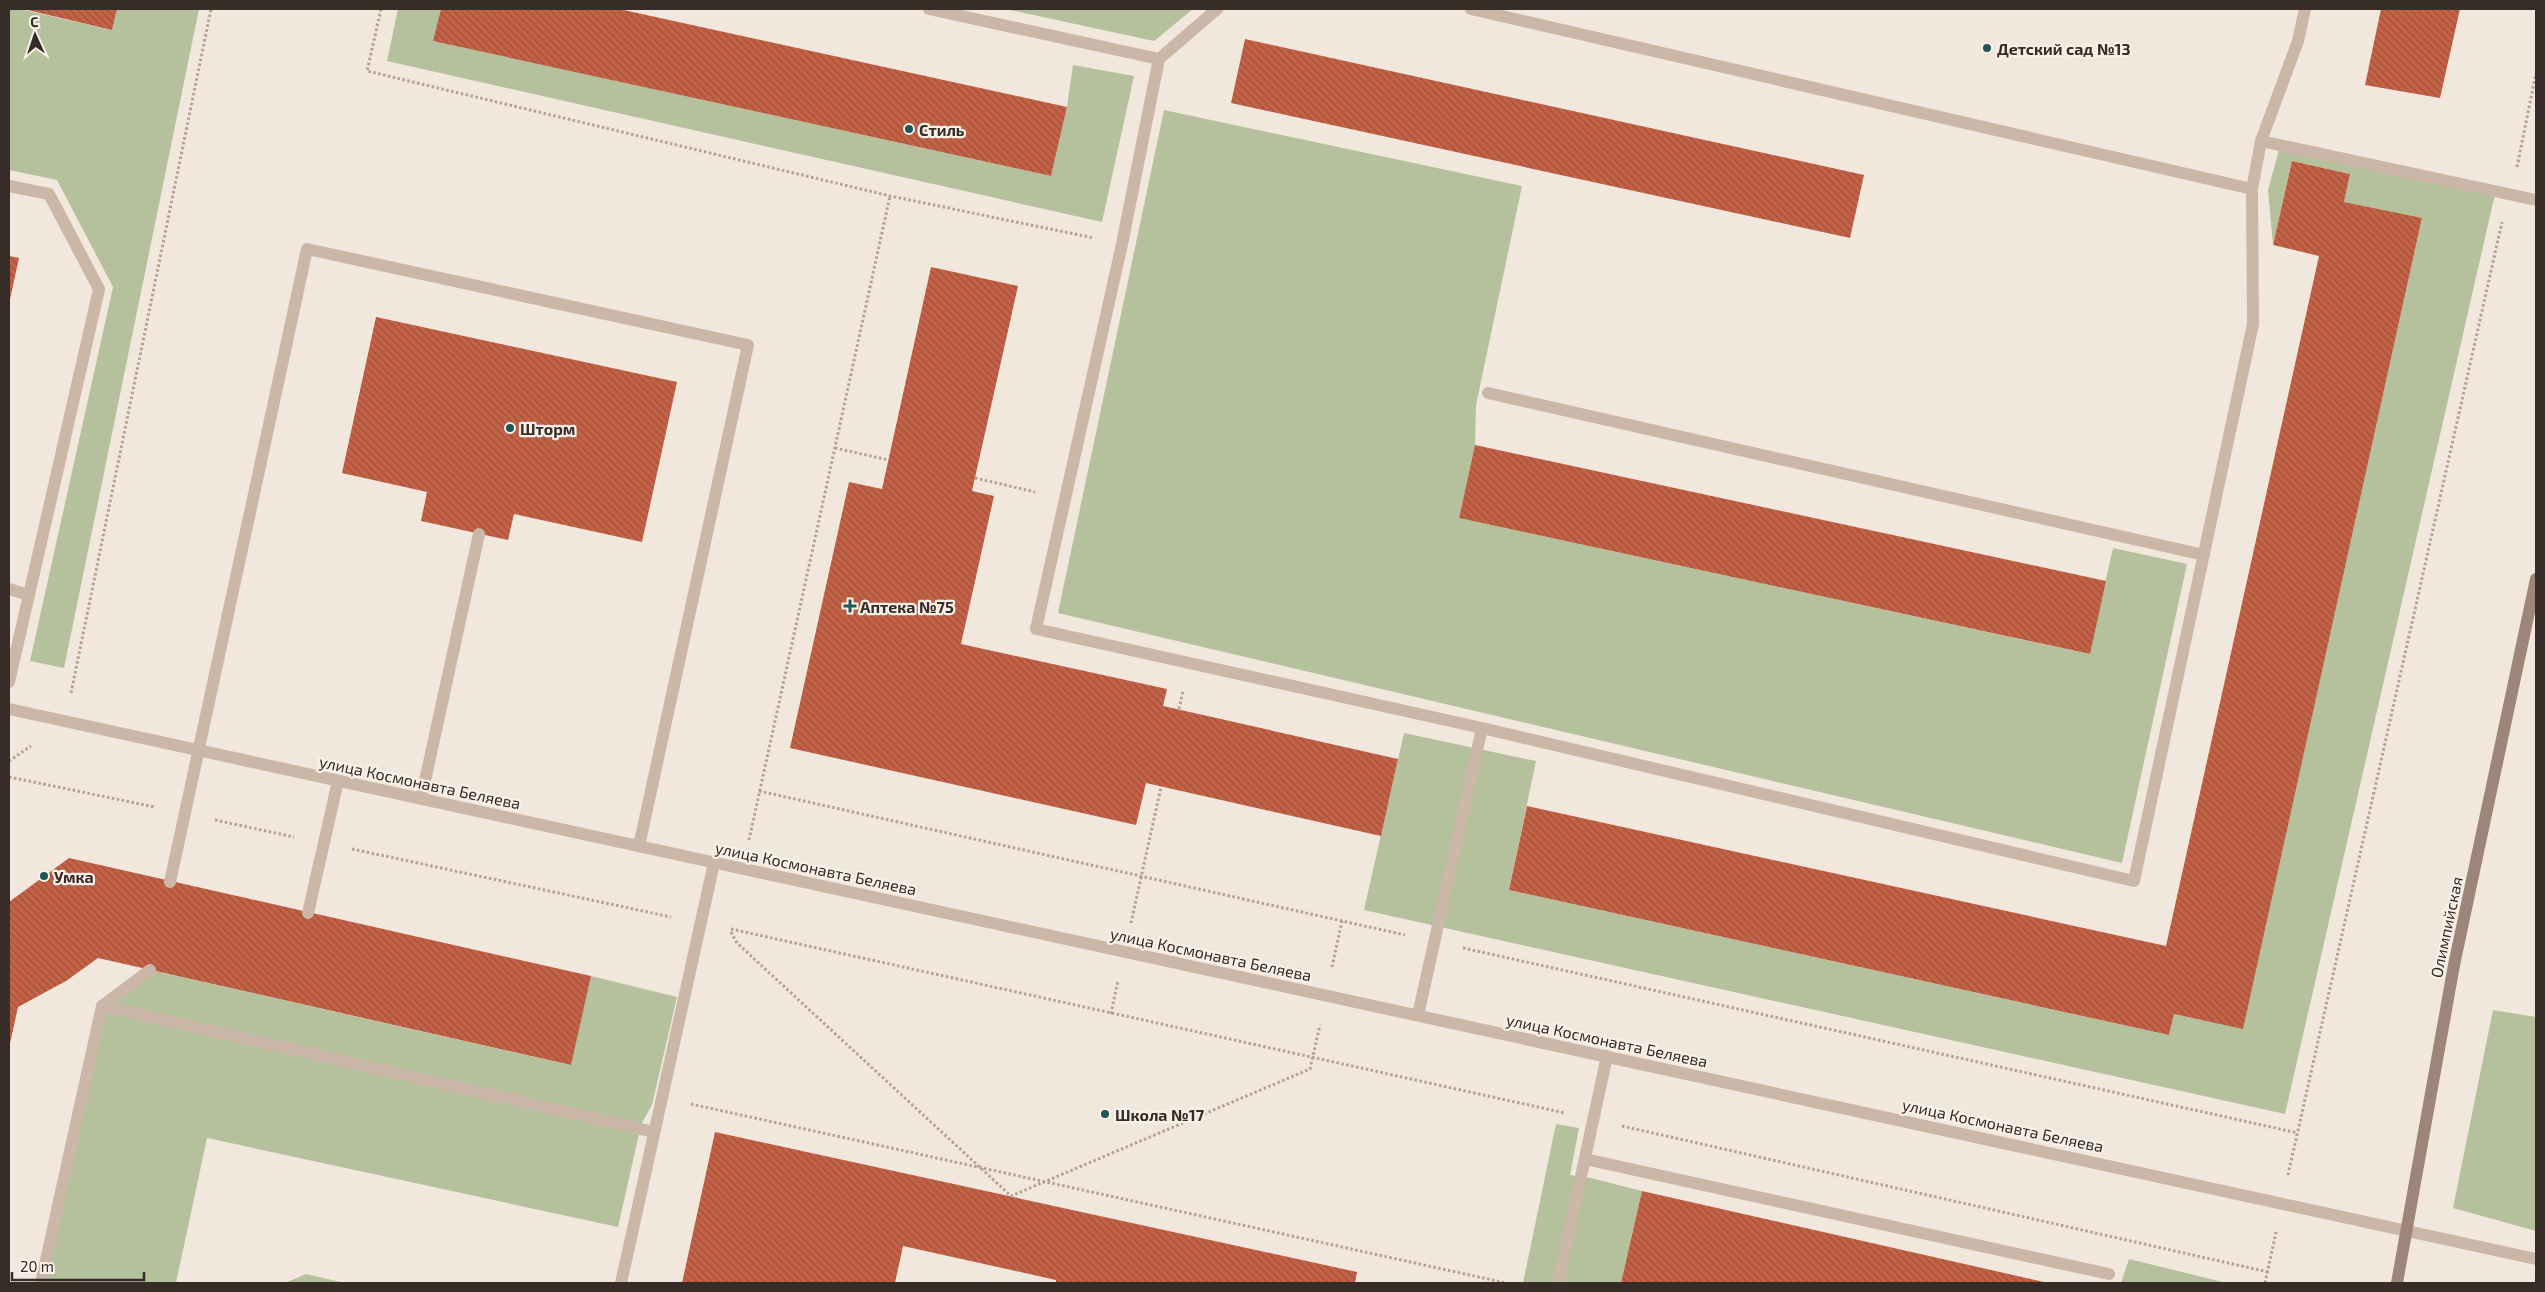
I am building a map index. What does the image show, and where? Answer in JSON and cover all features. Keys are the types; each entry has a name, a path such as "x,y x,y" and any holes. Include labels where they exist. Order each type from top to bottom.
{"main road":[{"name":"Олимпийская","path":"2397,1283 2454,965 2536,579"}],"street":[{"path":"928,9 1160,59"},
{"path":"1217,9 1160,59 1122,244 1036,629 1482,728 2134,881 2253,324 2252,189 2260,141 2298,41 2305,9"},
{"path":"1470,9 2252,189"},
{"path":"2260,141 2536,200"},
{"path":"9,186 49,194 99,289 9,682"},
{"path":"170,882 307,249 748,345 639,846"},
{"path":"1488,393 2204,555"},
{"path":"421,799 479,534"},
{"path":"9,589 29,594"},
{"name":"улица Космонавта Беляева","path":"9,709 2282,1202 2536,1259"},
{"path":"1418,1015 1482,728"},
{"path":"308,913 338,781"},
{"path":"621,1283 714,863"},
{"path":"41,1283 102,1006 150,970"},
{"path":"102,1006 654,1132"},
{"path":"1558,1283 1607,1056"},
{"path":"1585,1159 2109,1274"}],"path":[{"path":"9,761 65,722 211,9"},
{"path":"381,9 367,71 890,196 1122,244"},
{"path":"2265,1283 2536,73"},
{"path":"742,869 890,196"},
{"path":"835,448 888,460"},
{"path":"975,478 1065,499"},
{"path":"9,777 701,923"},
{"path":"1111,1014 1161,787"},
{"path":"759,791 2298,1133"},
{"path":"727,939 731,920"},
{"path":"729,929 737,943 1012,1196 1310,1069 1342,921"},
{"path":"729,929 1593,1120 2268,1272"},
{"path":"686,1103 1506,1283"}],"green space":[{"path":"9,9 19,9 112,30 117,9 199,9 64,668 30,661 113,287 57,180 9,170"},
{"path":"398,9 441,9 434,41 1051,176 1067,107 1073,65 1134,76 1102,222 387,61"},
{"path":"1005,9 1193,9 1154,41"},
{"path":"1164,110 1522,186 1476,405 1475,445 1459,518 2089,654 2113,548 2187,564 2122,863 1058,613"},
{"path":"2279,150 2495,194 2285,1114 1364,910 1404,733 1536,761 1509,890 2169,1035 2174,1014 2242,1028 2422,219 2344,202 2350,174 2292,161 2273,245 2268,190"},
{"path":"150,970 570,1065 591,976 677,997 652,1105 639,1128 618,1227 207,1138 176,1283 41,1283 102,1006"},
{"path":"2493,1010 2536,1017 2536,1231 2453,1208"},
{"path":"1556,1124 1579,1128 1570,1175 1591,1178 1642,1191 1621,1283 1523,1283"},
{"path":"2129,1259 2227,1283 2121,1283"},
{"path":"306,1274 345,1283 285,1283"}],"building":[{"path":"23,9 117,9 112,30"},
{"path":"441,9 619,9 1067,107 1051,176 433,41"},
{"path":"2381,9 2460,9 2440,98 2365,85"},
{"path":"1245,39 1864,175 1850,238 1231,103"},
{"path":"2292,161 2350,174 2344,202 2422,218 2243,1029 2174,1014 2169,1035 1509,890 1527,806 2166,946 2319,256 2273,245"},
{"path":"9,256 19,258 10,299 9,299"},
{"path":"931,267 1018,286 972,491 994,496 961,644 1167,689 1163,706 1398,759 1381,836 1146,783 1136,825 790,748 849,482 882,489"},
{"name":"Шторм","path":"376,317 677,382 642,542 514,514 508,540 421,521 427,492 342,473"},
{"path":"1475,445 2106,581 2090,654 1459,518"},
{"path":"69,858 591,976 571,1065 98,958 66,981 18,1007 9,1048 9,902"},
{"path":"715,1132 1357,1272 1355,1283 1056,1283 1056,1280 903,1246 895,1283 682,1283"},
{"path":"1642,1191 2044,1282 2044,1283 1621,1283"}],"place":[{"name":"Детский сад №13","path":"1987,48"},
{"name":"Стиль","path":"909,129"},
{"name":"Шторм","path":"510,428"},
{"name":"Аптека №75","path":"850,606"},
{"name":"Умка","path":"44,876"},
{"name":"Школа №17","path":"1105,1114"}]}
